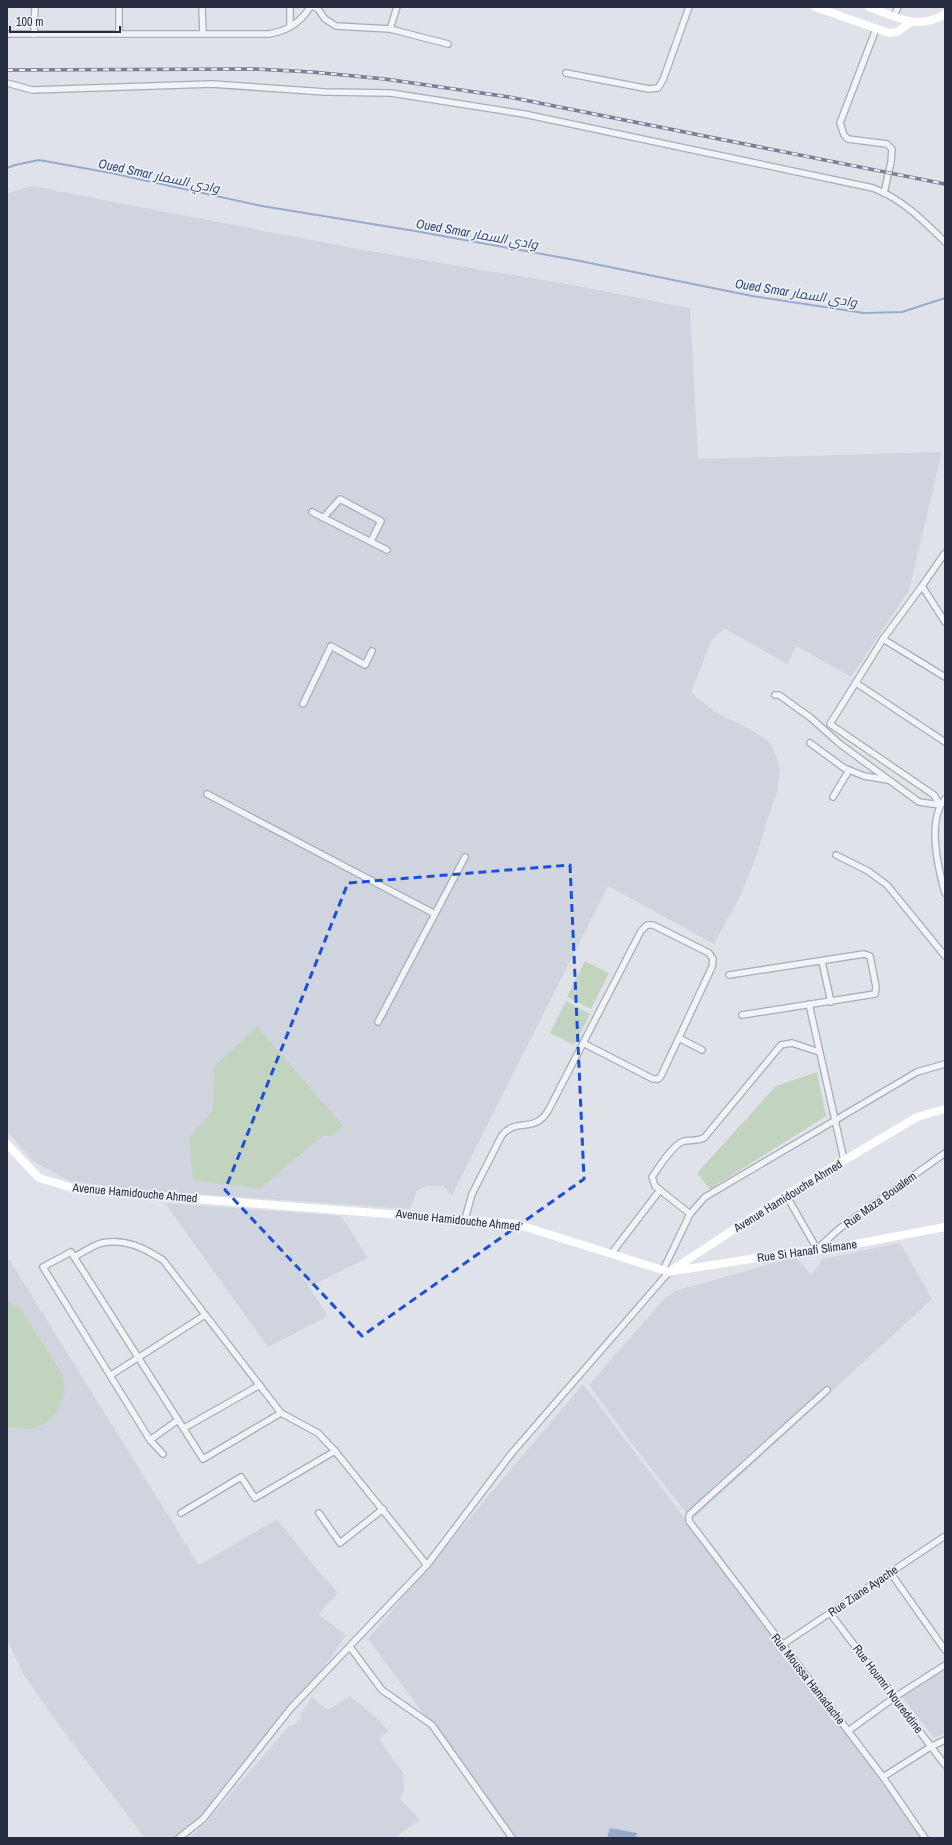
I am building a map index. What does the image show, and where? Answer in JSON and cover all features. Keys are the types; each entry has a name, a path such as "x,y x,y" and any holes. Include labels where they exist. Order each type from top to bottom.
{"main road":[{"path":"815,7 876,29 893,33 898,32 910,23"},
{"path":"869,7 910,23 928,22 945,14"},
{"name":"Avenue Hamidouche Ahmed","path":"7,1144 39,1178 80,1190 516,1224 666,1271 786,1195 917,1117 945,1108"},
{"name":"Rue Si Hanafi Slimane","path":"666,1271 816,1249 834,1248 945,1227"}],"street":[{"path":"34,34 35,7"},
{"path":"119,7 119,34"},
{"path":"202,7 203,33"},
{"path":"290,7 290,27"},
{"path":"7,34 269,34 290,27 302,18 310,7"},
{"path":"390,28 398,7"},
{"path":"566,73 649,89 658,88 663,80 689,7"},
{"path":"894,16 898,7"},
{"path":"317,8 325,19 336,26 390,28 448,44"},
{"path":"876,29 840,124 841,130 848,139 887,144 892,149 891,162 884,193"},
{"path":"7,83 32,90 212,84 325,92 391,93 524,114 859,185 884,193 914,212 945,242"},
{"path":"323,518 340,499 380,521 371,541"},
{"path":"312,512 387,550"},
{"path":"940,805 934,795 830,724 883,639 945,553"},
{"path":"922,586 945,622"},
{"path":"883,639 945,677"},
{"path":"303,704 331,646 365,665 372,651"},
{"path":"856,683 945,742"},
{"path":"775,695 779,695 812,718 840,744 919,802 940,805"},
{"path":"810,743 849,770 864,776 889,780"},
{"path":"833,798 849,770"},
{"path":"207,794 435,914"},
{"path":"945,799 940,805 935,827 938,870 945,893"},
{"path":"836,855 868,870 887,885 945,956"},
{"path":"378,1022 465,857"},
{"path":"465,1219 472,1194 502,1135 508,1128 516,1125 530,1125 542,1120 641,931 647,925 653,926 709,953 713,960 712,967 702,991 661,1076 658,1079 653,1079 583,1042"},
{"path":"729,975 822,962 864,954 870,956 876,987 875,994 742,1015"},
{"path":"822,962 831,1002"},
{"path":"809,1004 844,1160"},
{"path":"679,1038 702,1050"},
{"path":"690,1214 655,1186 652,1177 676,1146 684,1141 695,1141 704,1138 781,1045 792,1043 819,1052"},
{"path":"179,1838 203,1819 291,1708 427,1565 511,1454 666,1271 690,1214 705,1197 918,1072 945,1064"},
{"name":"Rue Maza Boualem","path":"816,1249 839,1229 945,1153"},
{"path":"611,1254 660,1190"},
{"path":"786,1195 816,1249"},
{"path":"74,1257 101,1243 125,1242 144,1248 162,1260 281,1413 318,1433 335,1451 427,1565"},
{"path":"163,1454 150,1440 43,1267 71,1252 203,1458 281,1413"},
{"path":"111,1375 205,1315"},
{"path":"184,1428 260,1386"},
{"name":"Rue Moussa Hamadache","path":"827,1390 690,1514 689,1521 883,1778 925,1838"},
{"path":"150,1440 178,1420"},
{"path":"181,1513 241,1477 255,1498 335,1451"},
{"path":"319,1513 340,1543 382,1509"},
{"name":"Rue Ziane Ayache","path":"782,1645 945,1536"},
{"path":"890,1572 945,1650"},
{"name":"Rue Houmri Noureddine","path":"830,1613 945,1765"},
{"path":"350,1647 382,1690 432,1725 512,1838"},
{"path":"848,1731 895,1697 945,1665"},
{"path":"883,1778 932,1746 945,1740"}],"highlighted area":[{"path":"570,865 584,1179 362,1336 225,1190 348,883"}],"shaded area":[{"path":"31,186 358,249 567,284 690,308 698,459 942,452 909,590 851,677 797,646 787,664 724,628 711,641 691,693 715,712 752,730 771,743 780,769 777,793 766,823 758,852 740,896 714,944 608,886 452,1195 443,1186 426,1186 417,1191 410,1209 140,1190 69,1181 33,1161 7,1131 7,194"},
{"path":"165,1203 341,1216 368,1258 311,1286 271,1229 328,1316 268,1347"},
{"path":"900,1243 932,1299 692,1520 636,1449 589,1385 665,1298 675,1291 795,1257 812,1275 822,1259"},
{"path":"9,1259 199,1565 277,1519 314,1566 338,1593 318,1614 346,1635 320,1673 195,1824 179,1838 145,1838 58,1724 24,1675 7,1640 7,1260"},
{"path":"583,1384 841,1725 921,1838 516,1838 368,1639"},
{"path":"945,1669 945,1733 934,1738 902,1697"},
{"path":"350,1696 379,1720 388,1731 379,1739 403,1773 404,1790 400,1799 420,1820 394,1838 188,1838 205,1824 289,1726 294,1725 301,1718 300,1714 312,1697 328,1710"}],"green space":[{"path":"585,961 609,973 591,1009 567,997"},
{"path":"566,1001 590,1014 574,1045 550,1033"},
{"path":"257,1026 343,1126 331,1136 322,1136 261,1188 193,1180 189,1137 213,1111 214,1067"},
{"path":"817,1072 826,1116 710,1189 697,1173 776,1086"},
{"path":"7,1300 21,1309 62,1374 65,1392 56,1414 46,1424 31,1429 7,1427"}],"water":[{"path":"610,1828 637,1833 636,1838 607,1838"}],"waterway":[{"name":"Oued Smar وادي السمار","path":"7,168 39,160 111,173 262,206 415,231 575,260 752,296 864,313 902,312 945,298"}],"railway":[{"path":"7,70 255,69 312,72 385,79 509,97 945,184"}]}
